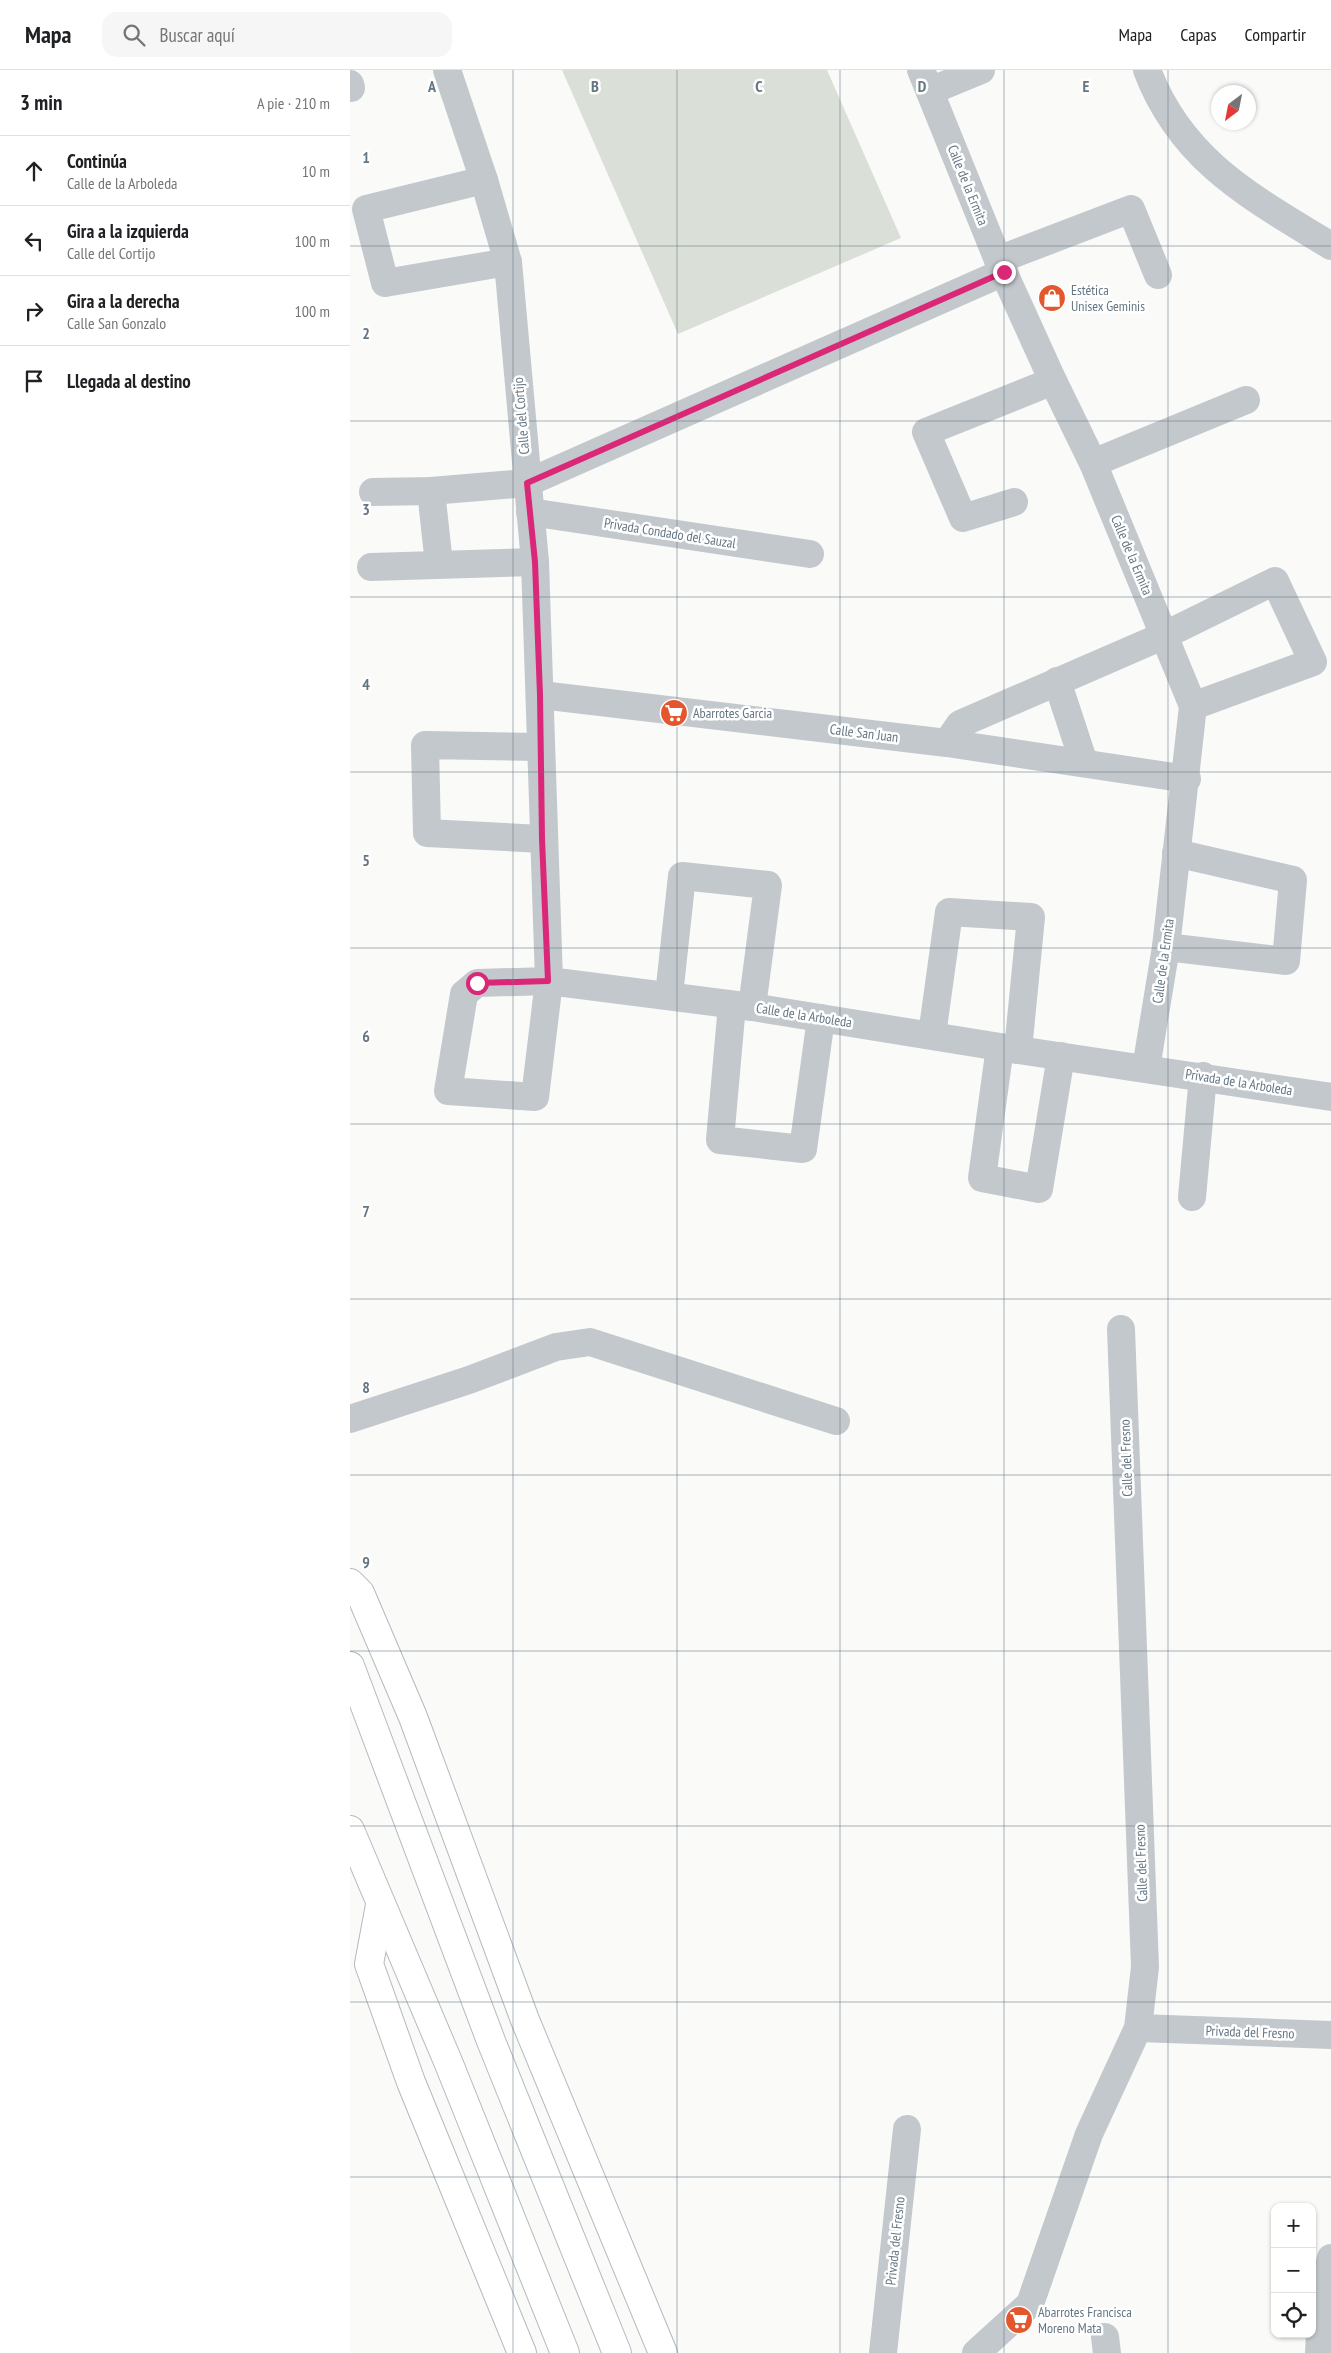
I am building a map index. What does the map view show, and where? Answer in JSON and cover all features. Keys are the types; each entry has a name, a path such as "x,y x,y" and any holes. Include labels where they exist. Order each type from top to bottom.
{"main road":[{"path":"350,1583 360,1593 414,1717 525,2020 663,2353"},
{"path":"350,1666 491,2041 617,2353"},
{"path":"350,1830 380,1905 449,2064 565,2353"},
{"path":"380,1905 369,1964 411,2082 522,2353"}],"street":[{"name":"Calle del Cortijo","path":"447,70 484,180 508,262 535,562 540,695 542,839 548,981 535,1097 448,1091 464,994"},
{"path":"926,80 980,70"},
{"path":"1147,70 1157,96 1200,156 1242,192 1331,246"},
{"name":"Calle de la Ermita","path":"926,80 1001,266 1052,381 1093,463 1193,706 1166,947 1146,1068"},
{"path":"484,180 366,209 385,283 508,262"},
{"path":"373,492 431,491 527,483 1001,266 1131,210 1158,275"},
{"path":"1014,502 963,518 926,432 1052,381"},
{"path":"1093,463 1246,400"},
{"path":"431,491 439,564"},
{"name":"Privada Condado del Sauzal","path":"530,512 810,554"},
{"path":"371,567 535,562"},
{"path":"947,743 960,724 1165,635 1275,580 1313,662 1193,706"},
{"path":"1058,681 1084,763"},
{"name":"Calle San Juan","path":"540,695 947,743 1186,779"},
{"path":"541,747 425,745 427,833 542,839"},
{"path":"1166,947 1286,961 1293,880 1176,853"},
{"path":"669,995 682,876 768,886 742,1006 720,1140 803,1149 820,1018"},
{"path":"932,1035 949,912 1031,917 1009,1049 982,1178 1039,1189 1061,1056"},
{"name":"Calle de la Arboleda","path":"464,994 477,983 548,981 669,995 932,1035 1009,1049 1146,1068"},
{"name":"Privada de la Arboleda","path":"1146,1068 1331,1097"},
{"path":"1192,1196 1203,1076"},
{"name":"Calle del Fresno","path":"976,2353 1030,2304 1089,2134 1138,2028 1145,1967 1121,1329"},
{"path":"350,1420 469,1380 556,1347 590,1342 836,1421"},
{"name":"Privada del Fresno","path":"1138,2028 1331,2035"},
{"name":"Privada del Fresno","path":"883,2353 907,2129"},
{"path":"1319,2353 1322,2291 1331,2258"}],"shaded area":[{"path":"562,70 827,70 901,238 678,334"}],"place":[{"name":"Estética Unisex Geminis","path":"1052,298"},
{"name":"Abarrotes Garcia","path":"674,713"},
{"name":"Abarrotes Francisca Moreno Mata","path":"1019,2320"}],"route":[{"path":"477,983 548,981 542,839 540,695 535,562 527,483 1004,272"}]}
